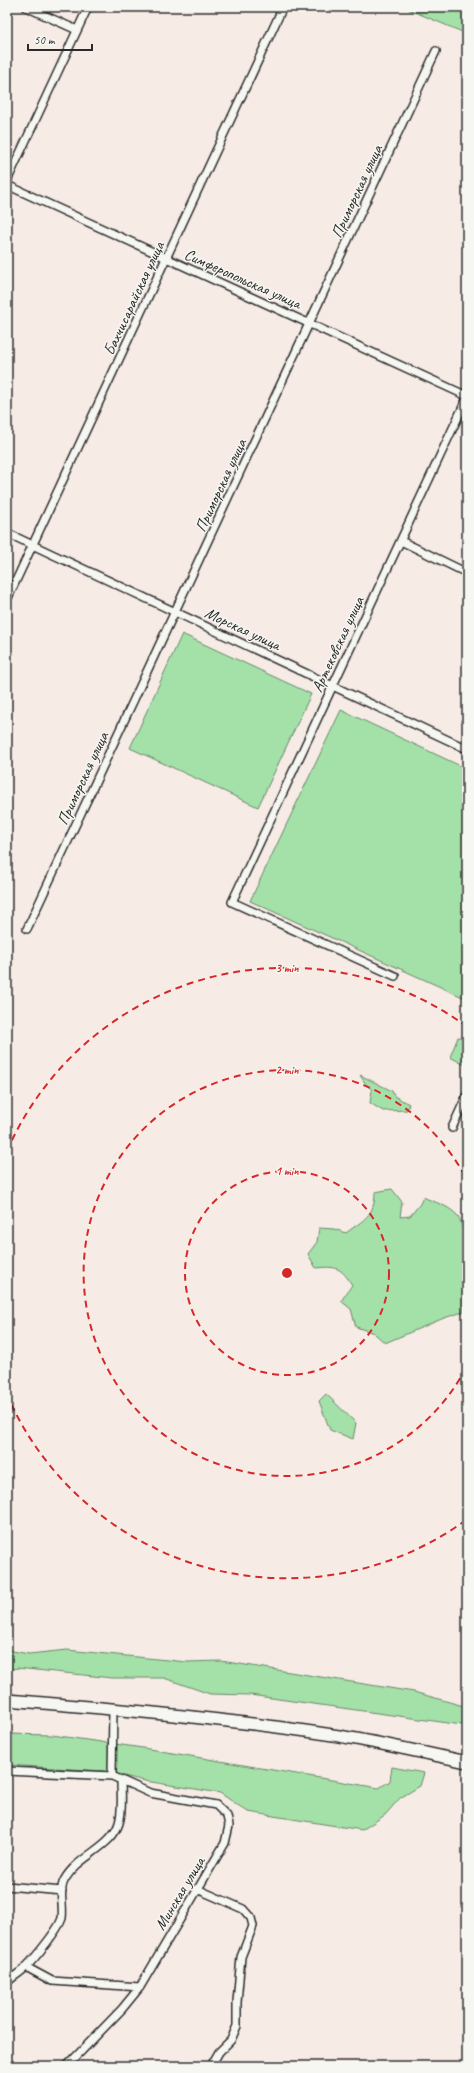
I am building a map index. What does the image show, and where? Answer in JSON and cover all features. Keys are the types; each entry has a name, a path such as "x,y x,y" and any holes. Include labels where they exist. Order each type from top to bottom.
{"main road":[{"path":"7,1700 113,1708 241,1722 341,1736 467,1762"}],"street":[{"path":"26,7 77,30"},
{"path":"7,181 88,7"},
{"name":"Бахчисарайская улица","path":"7,600 283,7"},
{"name":"Приморская улица","path":"27,929 176,612 436,51"},
{"name":"Симферопольская улица","path":"7,185 310,323 467,397"},
{"name":"Артековская улица","path":"395,976 232,902 467,397"},
{"name":"Морская улица","path":"7,534 467,749"},
{"path":"401,541 467,573"},
{"path":"452,1128 467,1095"},
{"path":"7,1771 112,1776 113,1708"},
{"name":"Минская улица","path":"67,2066 122,2009 140,1987 225,1843 229,1826 227,1816 216,1805 150,1793 112,1776"},
{"path":"7,1982 26,1967 60,1924 63,1910 63,1881 68,1874 85,1857 112,1837 116,1830 120,1821 121,1780"},
{"path":"7,1886 62,1891"},
{"path":"197,1889 243,1909 251,1918 253,1926 241,1957 237,2002 238,2026 230,2040 219,2052 211,2066"},
{"path":"26,1967 52,1981 140,1987"}],"green space":[{"path":"403,7 467,7 467,34"},
{"path":"182,634 311,694 258,807 130,748"},
{"path":"341,710 467,769 467,999 250,901"},
{"path":"458,1037 467,1038 467,1066 450,1057"},
{"path":"360,1075 392,1091 394,1096 409,1104 407,1110 383,1111 370,1103 372,1090"},
{"path":"392,1189 402,1202 400,1217 410,1216 420,1204 423,1197 446,1207 458,1216 462,1227 466,1263 465,1276 467,1277 467,1300 465,1300 463,1312 444,1318 385,1343 374,1333 356,1327 351,1309 341,1301 352,1285 345,1274 337,1269 329,1267 316,1268 308,1254 317,1242 319,1228 334,1229 346,1233 367,1217 373,1207 375,1192"},
{"path":"326,1394 356,1423 353,1439 330,1430 319,1401"},
{"path":"7,1650 29,1654 67,1650 187,1662 221,1661 414,1692 467,1707 467,1724 462,1725 250,1695 210,1694 164,1678 112,1678 17,1668 7,1670"},
{"path":"7,1734 52,1735 143,1748 379,1788 390,1781 392,1767 424,1773 420,1786 400,1798 385,1815 362,1830 248,1812 220,1793 145,1781 103,1771 7,1765"}]}
